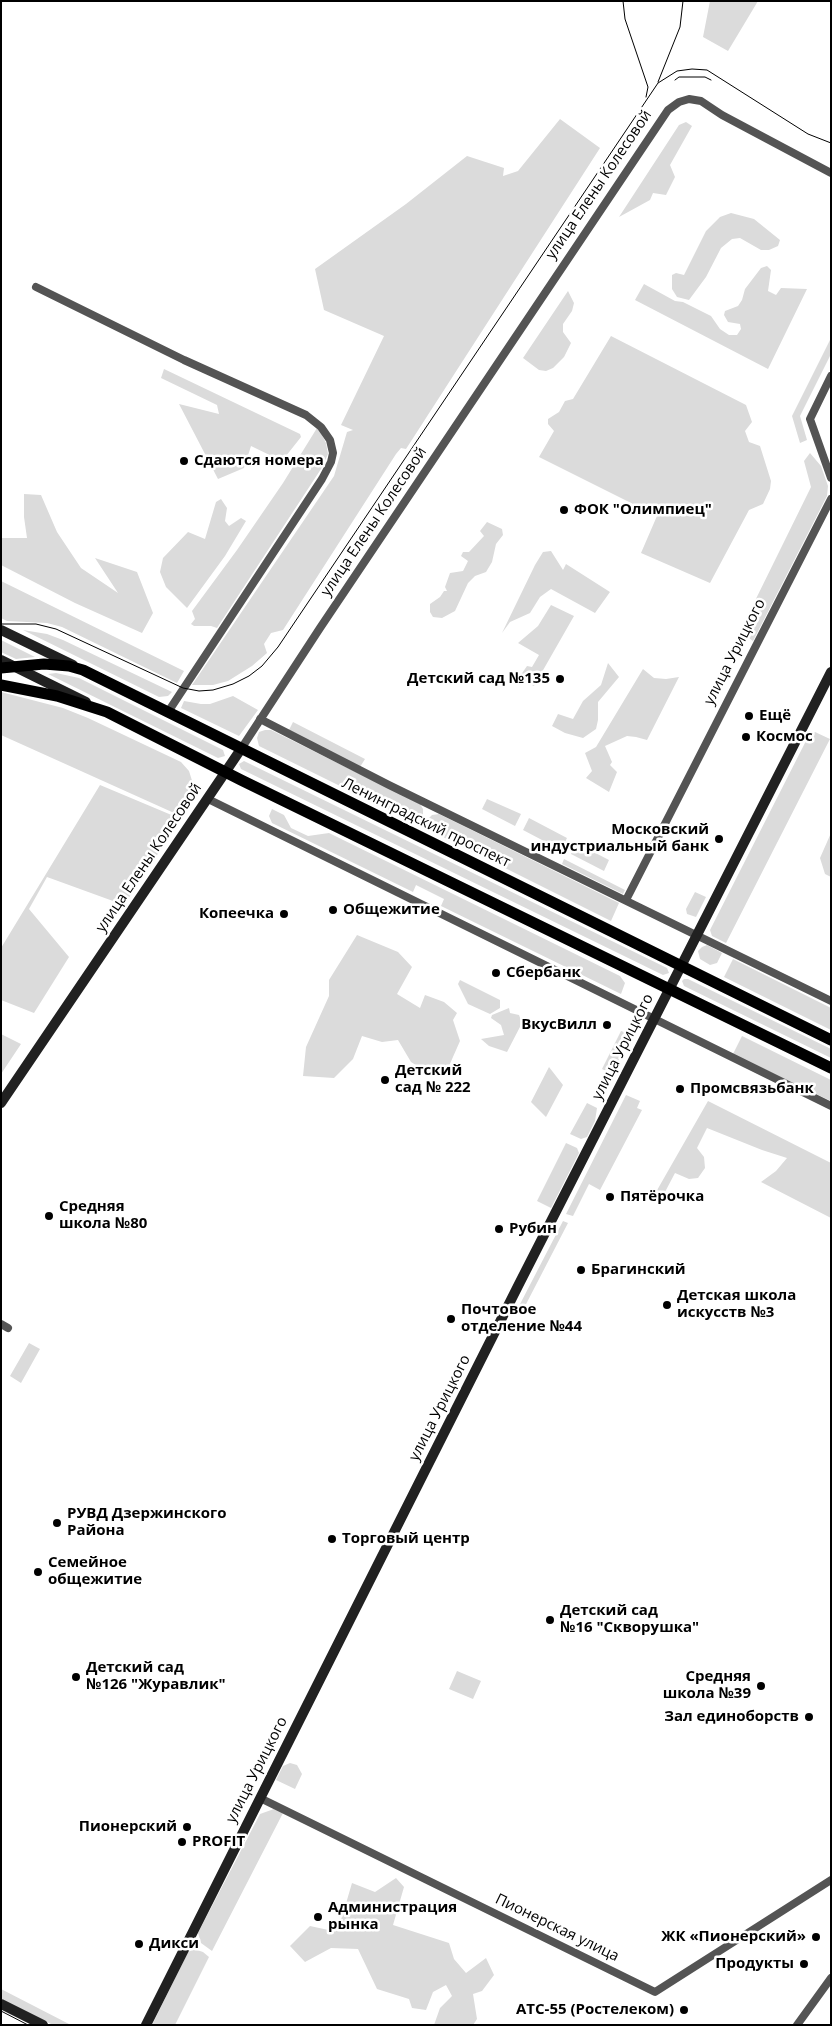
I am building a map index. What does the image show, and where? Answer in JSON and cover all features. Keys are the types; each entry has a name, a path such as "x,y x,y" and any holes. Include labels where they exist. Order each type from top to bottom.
{"main road":[{"name":"Ленинградский проспект","path":"1,668 57,664 83,670 831,1040"},
{"path":"1,685 57,696 107,712 831,1068"}],"street":[{"name":"улица Елены Колесовой","path":"1,1103 242,749 260,719 668,110 679,102 689,99 700,101 722,115 831,173"},
{"path":"36,287 184,360 306,415 321,427 330,440 331,462 322,480 168,712"},
{"path":"831,376 810,419 831,478"},
{"name":"улица Урицкого","path":"626,900 831,499"},
{"path":"1,630 83,670"},
{"path":"1,660 107,712"},
{"name":"улица Урицкого","path":"146,2025 831,672"},
{"path":"260,719 831,1001"},
{"path":"208,799 831,1106"},
{"name":"Пионерская улица","path":"260,1798 655,1992 831,1880"},
{"path":"797,2025 831,1978"},
{"path":"1,2004 43,2025"}],"shaded area":[{"path":"710,1 758,1 728,51 703,37"},
{"path":"560,119 600,148 406,449 401,448 396,454 283,630 271,633 264,644 267,653 252,666 228,681 213,685 192,685 334,476 347,432 353,430 341,425 384,336 324,310 315,269 406,204 467,156 504,168 503,176 518,171"},
{"path":"686,122 692,126 670,165 675,177 666,195 653,193 650,200 619,217 679,125"},
{"path":"731,213 754,219 780,240 778,246 769,250 761,250 740,238 732,239 721,248 706,277 689,300 677,297 672,289 672,275 676,273 684,275 706,231 720,217"},
{"path":"767,266 771,270 768,291 776,295 781,288 807,289 768,369 635,300 644,284 675,301 683,302 711,316 720,329 729,335 737,335 741,329 740,324 728,322 724,315 725,311 738,306 745,289 761,268"},
{"path":"568,291 574,303 572,311 563,324 563,332 571,343 564,357 553,368 546,371 539,370 523,358"},
{"path":"611,336 746,405 752,422 745,431 749,442 760,446 771,481 770,489 763,504 749,510 710,583 641,553 657,516 539,457 554,431 548,424 548,419 559,412 565,401 573,399"},
{"path":"831,338 831,354 800,416 807,440 800,443 792,416"},
{"path":"164,369 300,434 301,437 282,461 251,446 244,468 218,479 179,404 219,414 217,405 161,378"},
{"path":"317,428 326,443 328,454 321,469 217,628 194,626 191,624 195,619 192,611 283,483"},
{"path":"810,453 821,466 828,486 827,496 753,641 746,636 751,625 748,615 811,487 804,461"},
{"path":"24,494 41,495 57,532 81,568 118,593 95,558 137,572 153,613 142,633 75,603 1,565 1,538 27,538 24,517"},
{"path":"221,499 227,508 225,521 229,526 241,518 246,521 225,556 187,608 166,587 160,572 163,558 188,532 205,539 216,502"},
{"path":"487,522 502,529 503,535 496,544 492,562 486,572 475,576 468,583 455,611 442,618 433,617 430,612 430,604 440,597 444,591 447,591 445,587 450,573 463,571 468,561 461,556 463,552 469,552 484,536 480,531"},
{"path":"551,551 563,570 566,564 610,592 595,613 551,589 540,597 530,613 510,622 502,633 535,565 543,552"},
{"path":"1,581 184,671 177,683 62,627 47,623 7,621 1,618"},
{"path":"551,605 574,616 534,686 518,679 527,666 532,667 539,655 518,643 538,626"},
{"path":"23,630 47,634 63,640 172,692 168,696 159,697"},
{"path":"1,640 35,657 16,659 1,652"},
{"path":"608,663 619,677 598,702 596,729 583,738 565,733 552,726 558,714 573,719 583,701 601,685"},
{"path":"643,669 654,678 679,677 647,740 627,736 605,746 612,762 610,765 617,772 609,792 586,778 592,771 585,753 596,747"},
{"path":"56,673 79,678 223,750 225,756 218,758 48,674"},
{"path":"1,692 63,708 181,762 189,771 194,787 194,794 183,817 1,735"},
{"path":"233,696 258,710 239,736 181,708 184,701 210,704"},
{"path":"293,722 365,759 360,767 289,730"},
{"path":"271,730 420,804 423,809 423,816 418,820 411,821 259,746 257,738 259,732"},
{"path":"815,732 830,739 726,943 712,936 710,930 810,733"},
{"path":"244,761 667,968 669,973 663,975 241,769 239,764"},
{"path":"100,785 181,819 124,905 47,877 29,909 69,957 34,1013 1,1000 1,948"},
{"path":"487,799 521,814 515,826 482,809"},
{"path":"272,809 284,815 291,828 308,836 329,833 620,976 625,983 621,994 441,906 444,899 416,885 413,892 272,823 269,816"},
{"path":"439,814 619,903 611,921 431,831 427,825 428,819 432,815"},
{"path":"529,818 567,838 561,850 523,830"},
{"path":"831,833 831,877 825,874 820,858"},
{"path":"576,843 609,860 604,871 571,854"},
{"path":"564,859 625,890 623,894 562,864"},
{"path":"695,892 706,897 696,917 687,914 686,909"},
{"path":"357,935 398,952 412,967 397,994 420,1008 425,995 444,1002 457,1013 453,1020 460,1041 449,1066 432,1075 411,1062 398,1040 382,1042 362,1036 353,1059 334,1078 303,1076 306,1047 329,996 329,980"},
{"path":"707,945 722,953 717,963 710,965 700,959 698,951"},
{"path":"733,959 831,1008 831,1030 724,977"},
{"path":"688,979 831,1049 831,1058 684,986 682,981"},
{"path":"460,980 500,1000 500,1008 490,1014 468,1004 458,984"},
{"path":"509,1008 510,1013 519,1015 522,1023 507,1052 489,1046 481,1039 504,1035 501,1025 491,1018 492,1015"},
{"path":"621,1031 630,1034 631,1037 617,1064 610,1073 602,1069"},
{"path":"1,1034 21,1044 1,1074"},
{"path":"742,1036 831,1080 831,1101 733,1054"},
{"path":"549,1067 563,1085 546,1117 531,1102"},
{"path":"626,1095 640,1101 637,1108 642,1110 600,1190 589,1184 573,1216 566,1214"},
{"path":"708,1101 831,1163 831,1218 761,1182 776,1171 787,1158 707,1128 697,1148 704,1157 705,1168 698,1178 689,1179 675,1173 665,1192 652,1199"},
{"path":"587,1103 597,1108 595,1121 587,1137 581,1139 570,1134"},
{"path":"566,1143 577,1148 579,1153 551,1208 537,1201"},
{"path":"563,1221 568,1223 523,1310 518,1308"},
{"path":"29,1343 40,1349 21,1383 10,1376"},
{"path":"457,1671 481,1681 473,1699 449,1689"},
{"path":"290,1763 297,1765 302,1774 295,1789 276,1780 283,1766"},
{"path":"274,1809 283,1813 212,1951 201,1943 198,1933 260,1814"},
{"path":"396,1878 404,1887 393,1925 449,1943 454,1959 466,1973 486,1958 494,1975 482,1991 473,1994 477,2019 473,2025 434,2025 440,2008 452,1996 446,1985 433,1992 426,2010 412,2008 409,1999 377,1989 358,1949 331,1948 305,1962 290,1946 310,1926 333,1931 342,1917 352,1883 375,1892"},
{"path":"194,1949 203,1952 209,1957 175,2025 152,2025 188,1952"},
{"path":"1,1989 69,2025 53,2025 1,1999"}],"tram line":[{"path":"623,1 625,19 648,87 646,97"},
{"path":"658,82 680,27 683,1"},
{"path":"1,624 36,624 56,629 183,688 199,691 213,690 233,684 249,676 262,666 278,647 658,83 677,71 707,70 808,134 831,143"},
{"path":"675,80 679,77 705,77 711,80"},
{"path":"1,2011 28,2025"}],"place":[{"name":"Сдаются номера","path":"184,461"},
{"name":"ФОК \"Олимпиец\"","path":"564,510"},
{"name":"Детский сад №135","path":"560,679"},
{"name":"Ещё","path":"749,716"},
{"name":"Космос","path":"746,737"},
{"name":"Московский индустриальный банк","path":"719,839"},
{"name":"Общежитие","path":"333,910"},
{"name":"Копеечка","path":"284,914"},
{"name":"Сбербанк","path":"496,973"},
{"name":"ВкусВилл","path":"607,1025"},
{"name":"Детский сад № 222","path":"385,1080"},
{"name":"Промсвязьбанк","path":"680,1089"},
{"name":"Пятёрочка","path":"610,1197"},
{"name":"Средняя школа №80","path":"49,1216"},
{"name":"Рубин","path":"499,1229"},
{"name":"Брагинский","path":"581,1270"},
{"name":"Детская школа искусств №3","path":"667,1305"},
{"name":"Почтовое отделение №44","path":"451,1319"},
{"name":"РУВД Дзержинского Района","path":"57,1523"},
{"name":"Торговый центр","path":"332,1539"},
{"name":"Семейное общежитие","path":"38,1572"},
{"name":"Детский сад №16 \"Скворушка\"","path":"550,1620"},
{"name":"Детский сад №126 \"Журавлик\"","path":"76,1677"},
{"name":"Средняя школа №39","path":"761,1686"},
{"name":"Зал единоборств","path":"809,1717"},
{"name":"Пионерский","path":"187,1827"},
{"name":"PROFIT","path":"182,1842"},
{"name":"Администрация рынка","path":"318,1917"},
{"name":"ЖК «Пионерский»","path":"816,1937"},
{"name":"Дикси","path":"139,1944"},
{"name":"Продукты","path":"804,1964"},
{"name":"АТС-55 (Ростелеком)","path":"684,2010"}]}
